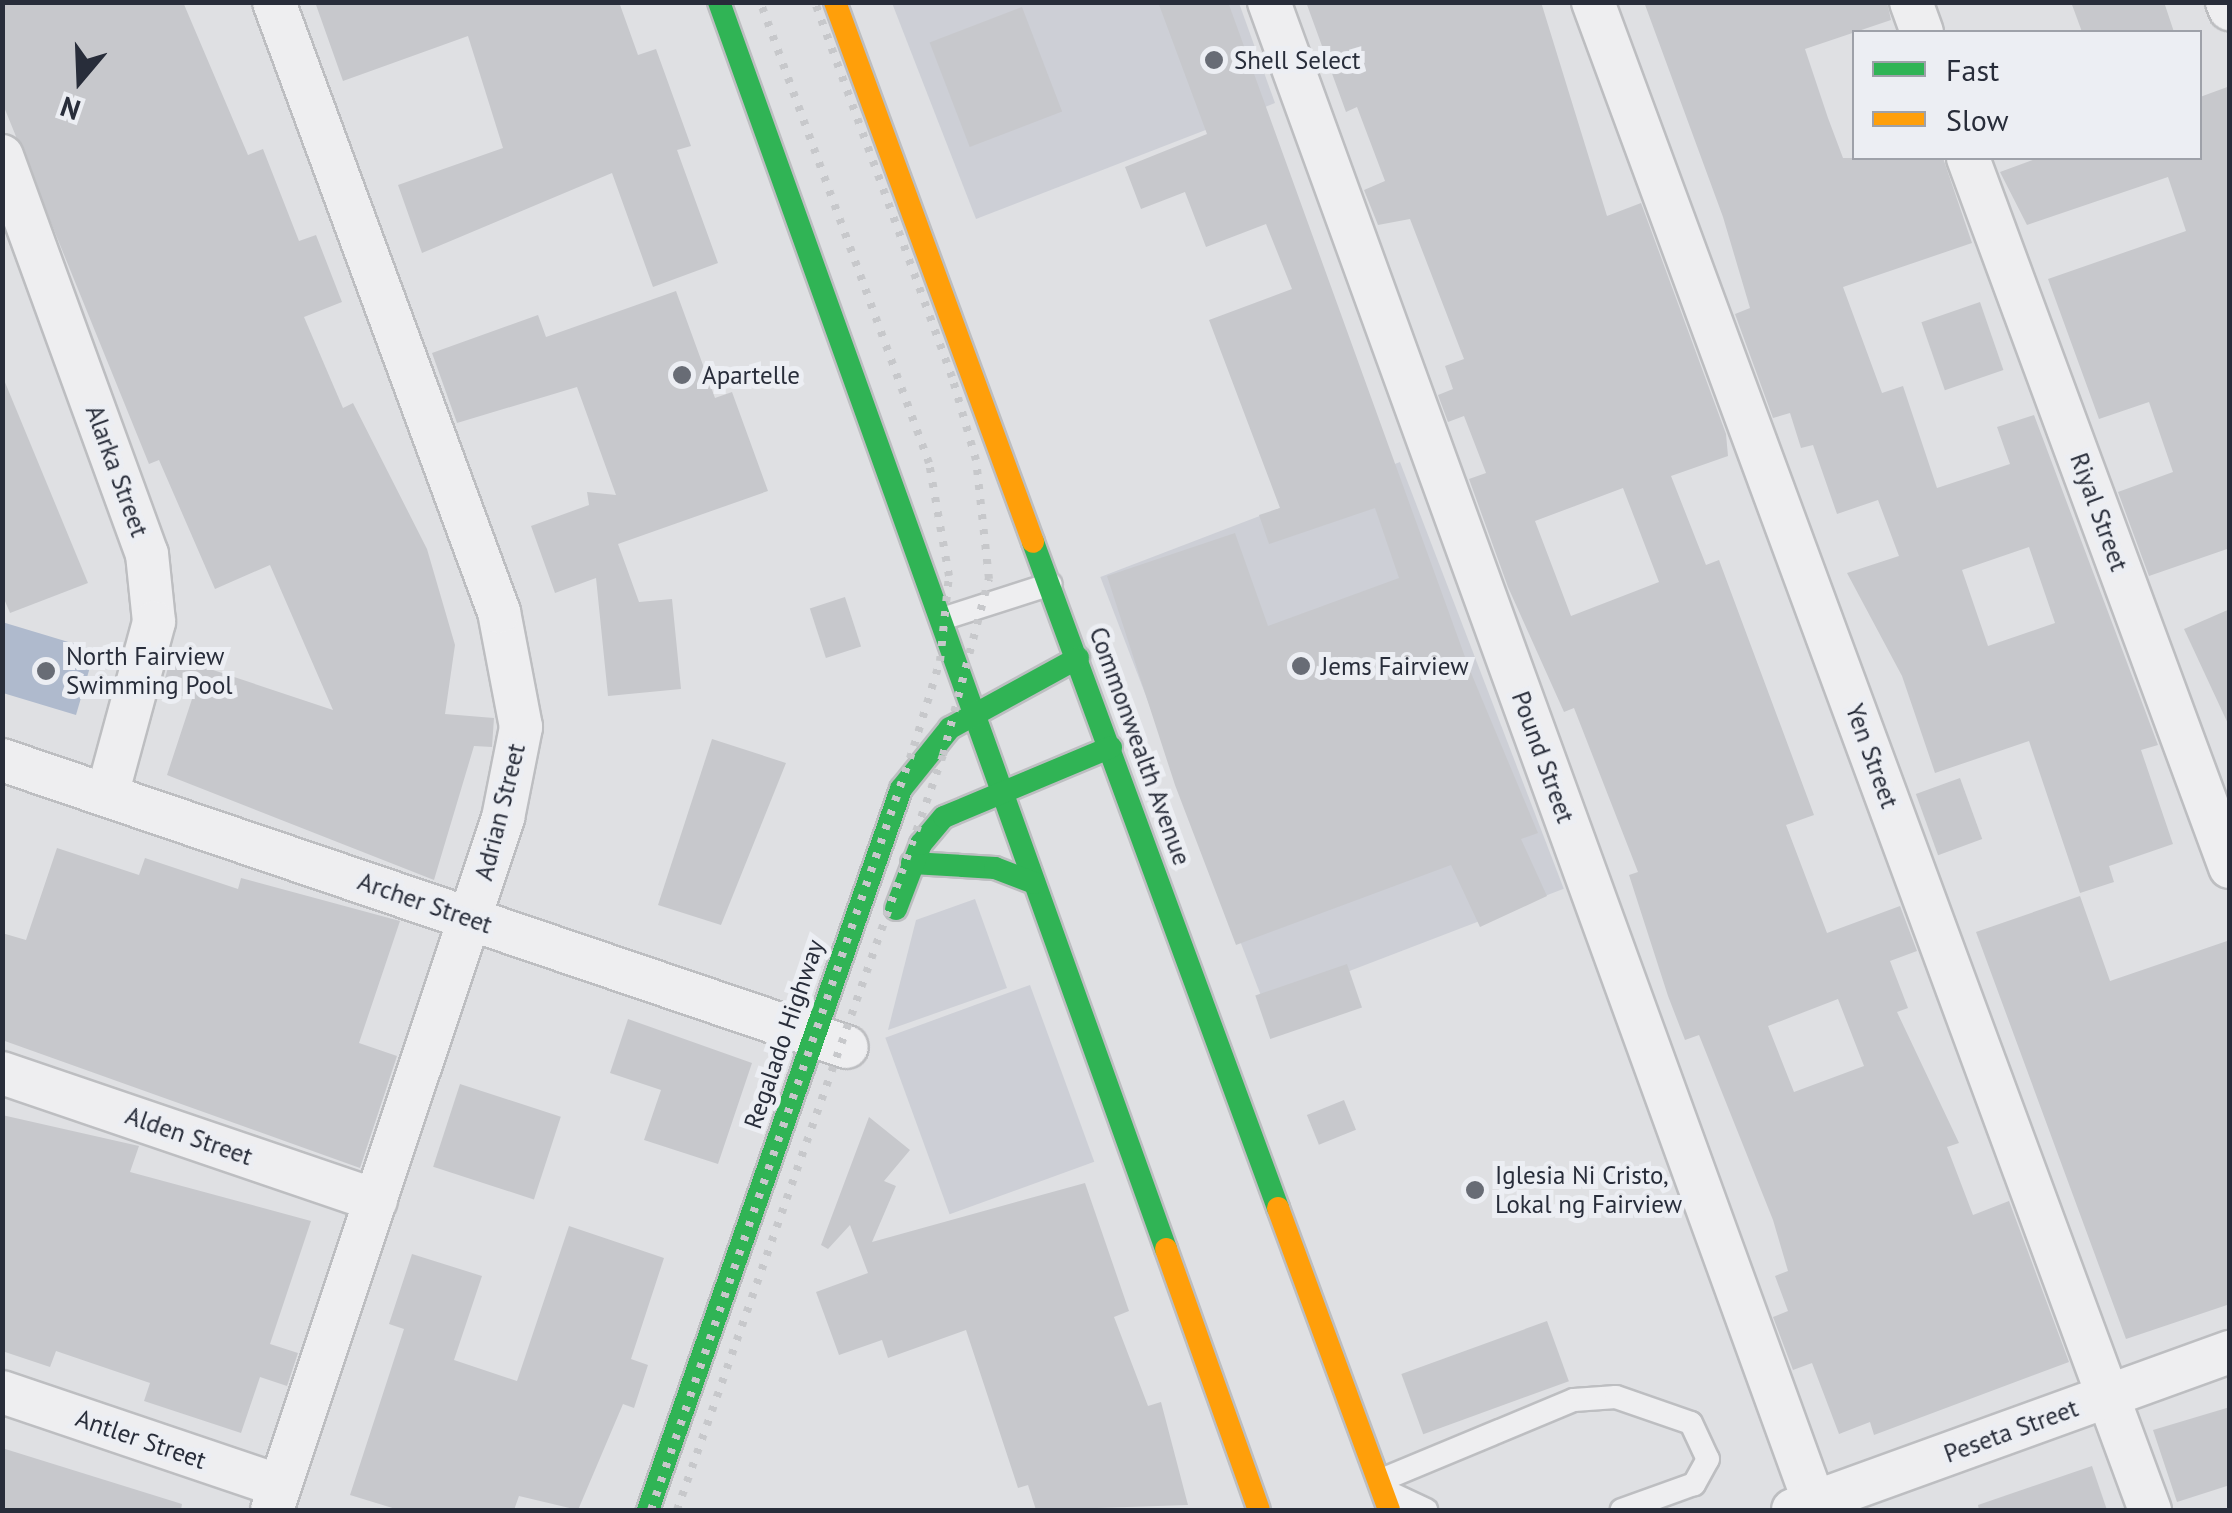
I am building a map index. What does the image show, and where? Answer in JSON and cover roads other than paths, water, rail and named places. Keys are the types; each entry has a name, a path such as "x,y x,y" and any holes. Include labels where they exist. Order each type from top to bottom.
{"main road":[{"path":"719,2 1257,1506"},
{"name":"Commonwealth Avenue","path":"835,2 1384,1494"},
{"path":"930,669 942,619"},
{"name":"Regalado Highway","path":"648,1510 838,1044 900,788 931,744 973,715 1078,658"},
{"path":"900,788 918,719"},
{"path":"886,936 912,863 944,817 1111,747"},
{"path":"912,863 995,868 1034,883"}],"street":[{"name":"Adrian Street","path":"274,2 516,674 514,774 470,918 276,1498"},
{"name":"Pound Street","path":"1270,2 1808,1508"},
{"name":"Yen Street","path":"1594,2 2150,1510"},
{"path":"1910,2 1921,30"},
{"name":"Alarka Street","path":"2,156 146,554 154,622 106,795"},
{"name":"Riyal Street","path":"1969,160 2230,868"},
{"name":"Archer Street","path":"2,760 838,1044"},
{"name":"Alden Street","path":"2,1073 376,1200"},
{"name":"Peseta Street","path":"1808,1508 2230,1352"},
{"name":"Antler Street","path":"2,1392 276,1498"}],"lane":[{"path":"942,619 1051,584"},
{"path":"1384,1494 1574,1400 1616,1397 1692,1423 1708,1459 1704,1475 1622,1510"},
{"path":"1384,1494 1426,1510"},
{"path":"1229,1510 1257,1506"}],"water":[{"name":"North Fairview Swimming Pool","path":"2,622 95,650 76,715 3,693"}],"railway":[{"path":"651,1510 914,746 940,661 949,576 929,463 760,2"},
{"path":"677,1510 943,755 989,579 976,460 952,377 815,2"}],"place":[{"name":"Shell Select","path":"1214,60"},
{"name":"Apartelle","path":"682,375"},
{"name":"Jems Fairview","path":"1301,666"},
{"name":"North Fairview Swimming Pool","path":"46,671"},
{"name":"Iglesia Ni Cristo, Lokal ng Fairview","path":"1475,1190"}]}
